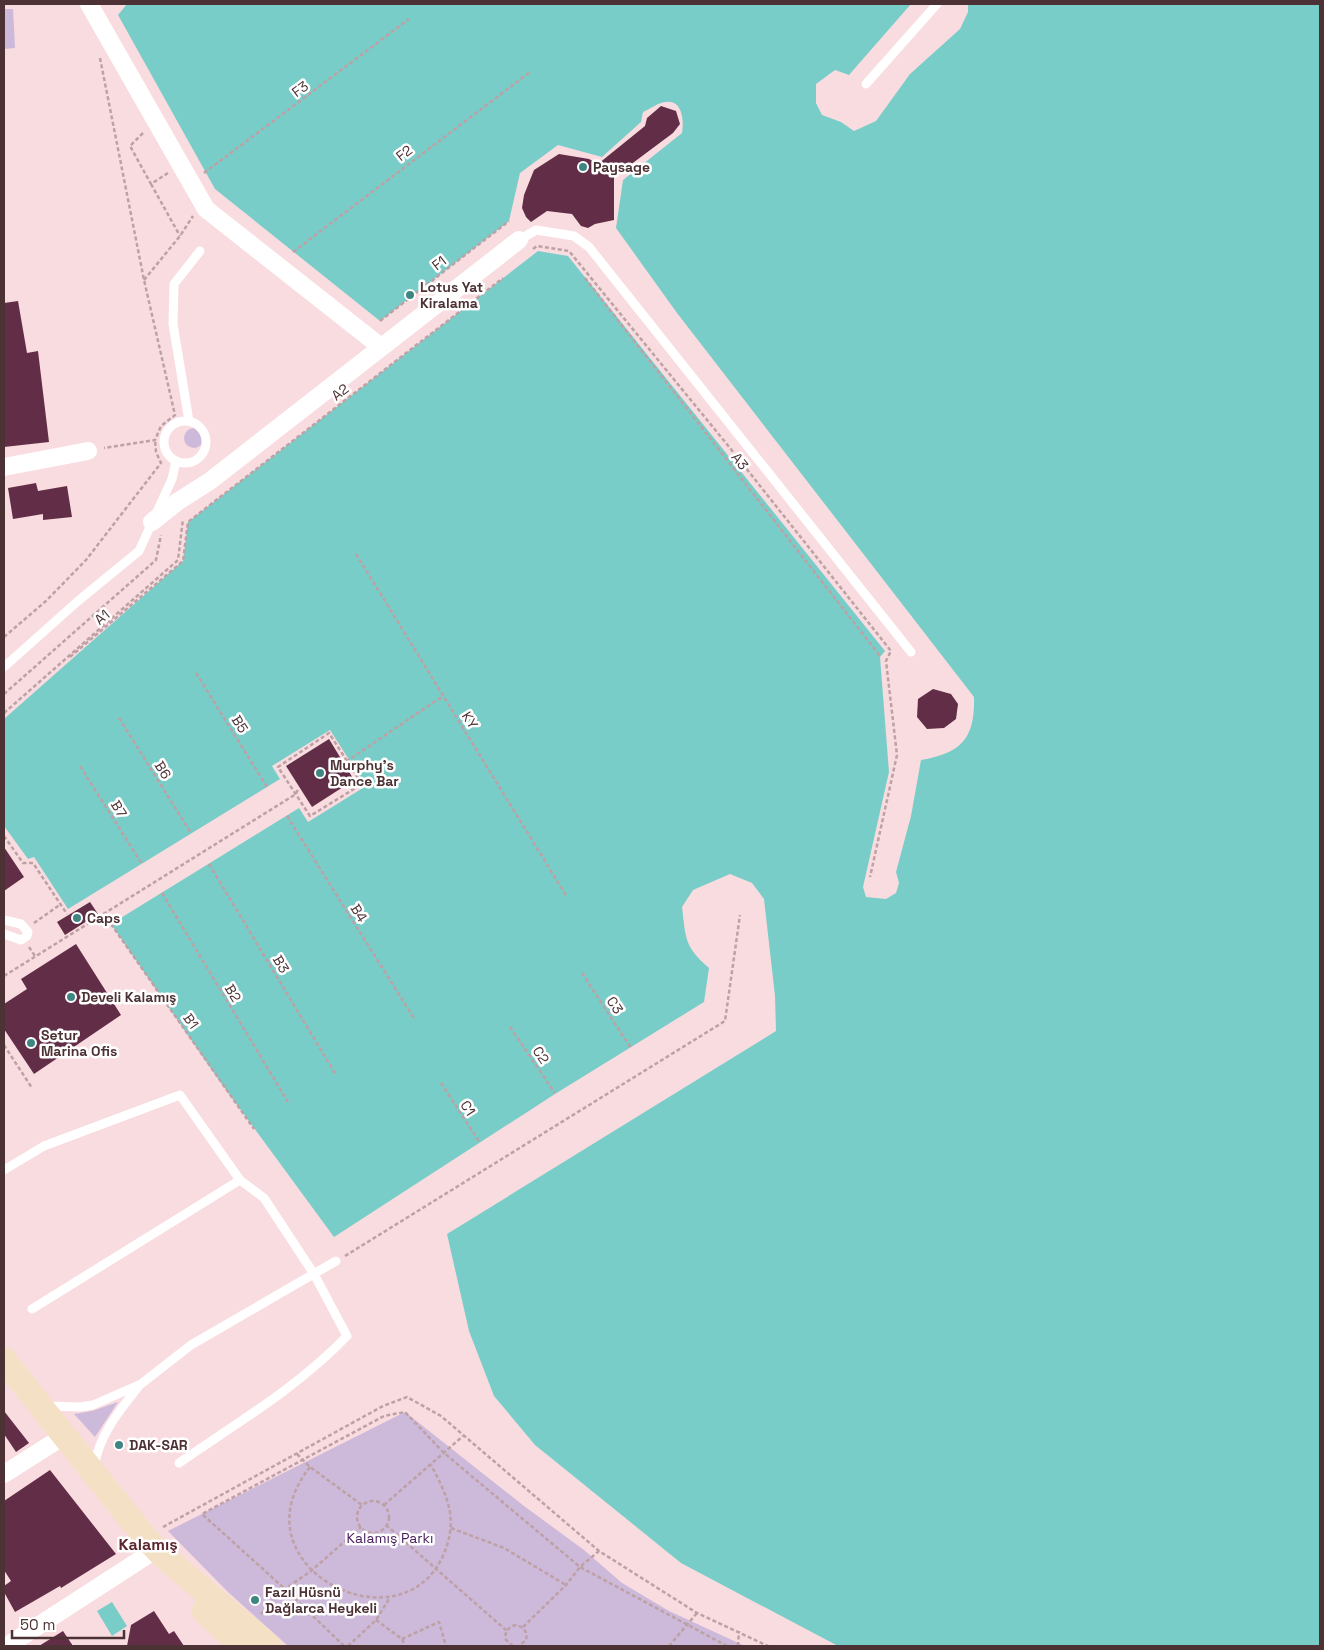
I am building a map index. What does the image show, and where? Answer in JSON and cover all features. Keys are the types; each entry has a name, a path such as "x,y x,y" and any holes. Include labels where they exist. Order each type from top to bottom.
{"street":[{"path":"89,4 206,209 382,347"},
{"path":"152,522 166,510 210,481 382,347 524,246"},
{"path":"4,467 88,451"},
{"path":"4,1360 93,1472 145,1546"},
{"path":"4,1378 53,1443 145,1546 244,1637 269,1646"},
{"path":"4,1474 53,1443"},
{"path":"7,1646 145,1546"}],"lane":[{"path":"866,84 937,4"},
{"path":"524,246 536,230 574,236 589,247 911,652"},
{"path":"189,422 173,324 174,284 200,251"},
{"path":"189,422 201,428 205,433 206,447 203,454 192,462 176,461 164,446 166,433 176,424 189,422"},
{"path":"4,667 78,601 139,551 172,479 176,461"},
{"path":"4,920 21,924 26,928 28,936 21,940 4,934"},
{"path":"4,1170 44,1146 180,1095 240,1180 264,1198 314,1274 347,1336 330,1353 267,1404 179,1463"},
{"path":"32,1309 240,1180"},
{"path":"40,1405 58,1408 93,1405 141,1384 191,1345 336,1261"},
{"path":"93,1472 96,1453 106,1431 141,1384"}],"path":[{"name":"F3","path":"202,174 409,19"},
{"path":"4,637 46,601 86,560 161,463 156,452 155,440 161,426 174,415 144,280 98,50"},
{"name":"F2","path":"293,252 530,72"},
{"path":"144,130 143,136 130,146 180,236"},
{"path":"151,184 175,169"},
{"path":"144,280 180,236 198,209"},
{"name":"F1","path":"380,321 509,221"},
{"path":"524,246 537,246 569,252 681,387 891,651 886,661 897,755 870,878"},
{"path":"288,253 296,259"},
{"name":"A2","path":"188,522 503,278"},
{"name":"A3","path":"585,278 880,656"},
{"path":"372,320 380,326 435,285"},
{"path":"88,451 155,440"},
{"path":"4,694 156,560 166,510"},
{"path":"4,713 178,560 183,518"},
{"name":"A1","path":"4,713 184,561 188,522"},
{"name":"KY","path":"356,554 567,897"},
{"name":"B5","path":"196,672 267,787"},
{"path":"347,761 443,696"},
{"name":"B6","path":"119,718 191,834"},
{"path":"329,733 347,761 362,784 310,816 278,766 329,733"},
{"name":"B7","path":"80,766 142,864"},
{"path":"4,976 296,794 298,788"},
{"name":"B4","path":"287,816 415,1020"},
{"path":"4,836 24,863 34,863 67,914"},
{"name":"B3","path":"209,864 336,1075"},
{"name":"B2","path":"162,893 288,1102"},
{"path":"26,928 61,904"},
{"path":"336,1261 725,1022 740,915"},
{"name":"B1","path":"112,924 254,1129"},
{"name":"C3","path":"582,973 631,1048"},
{"name":"C2","path":"510,1027 556,1094"},
{"path":"4,1045 32,1088"},
{"name":"C1","path":"441,1084 480,1143"},
{"path":"145,1546 296,1454 383,1406 408,1397 441,1416 599,1551 697,1613 768,1646"},
{"path":"389,1599 376,1620 346,1646 285,1588 202,1514 384,1416 405,1412 444,1453 580,1567 727,1646"},
{"path":"384,1506 463,1436"},
{"path":"296,1454 310,1467 362,1505 375,1502 384,1506 389,1517 386,1526 374,1532 361,1527 357,1516 362,1505"},
{"path":"310,1467 298,1483 289,1512 294,1545 302,1562 328,1586 349,1596 370,1601 402,1597 420,1586 436,1571 448,1545 451,1528 449,1502 431,1465"},
{"path":"386,1526 507,1631"},
{"path":"244,1637 285,1588 311,1571 361,1527"},
{"path":"451,1528 504,1548 566,1585"},
{"path":"523,1627 566,1585 580,1567 599,1551"},
{"path":"669,1646 697,1613"},
{"path":"376,1620 402,1639 405,1646"},
{"path":"402,1639 439,1622 446,1646"},
{"path":"513,1646 508,1643 505,1637 507,1631 516,1625 523,1627"},
{"path":"521,1646 527,1636 523,1627"},
{"path":"738,1631 738,1646"},
{"path":"504,1646 508,1643"}],"green space":[{"path":"4,9 13,9 15,48 4,49"},
{"path":"194,428 201,431 204,438 201,445 194,448 187,445 184,438 187,431"},
{"path":"118,1402 95,1437 74,1414 92,1411"},
{"name":"Kalamış Parkı","path":"405,1412 524,1506 584,1550 622,1583 669,1611 745,1646 288,1646 228,1592 168,1531"}],"water":[{"path":"127,4 911,4 849,75 835,70 816,84 816,103 822,115 841,122 854,131 876,121 910,74 960,29 968,12 968,4 1320,4 1320,1646 838,1646 681,1563 535,1445 494,1396 469,1331 447,1234 776,1031 775,996 764,899 752,883 730,874 693,890 682,907 684,927 688,941 695,954 709,968 704,1002 555,1094 334,1237 221,1083 111,924 299,808 308,822 366,786 330,730 272,766 280,779 68,909 34,857 28,859 4,826 4,719 183,561 188,522 538,251 568,256 885,651 880,657 889,772 863,887 866,897 886,899 896,893 899,883 896,872 911,816 921,760 947,753 956,748 968,733 974,711 974,697 677,313 616,228 623,180 682,133 681,113 676,104 663,102 643,112 641,122 602,157 558,145 520,173 509,221 380,321 215,189 118,15"},
{"path":"112,1602 127,1626 112,1636 97,1611"}],"building":[{"name":"Paysage","path":"661,106 676,111 680,124 673,133 614,177 614,220 595,224 588,228 581,226 572,214 547,211 531,222 526,217 522,208 524,195 534,170 559,154 589,159 598,164 645,126 647,118"},
{"path":"18,301 27,353 38,351 49,442 4,447 4,303"},
{"path":"36,483 38,491 67,486 72,517 43,520 43,514 13,519 8,488"},
{"path":"933,689 951,694 958,704 956,719 944,728 927,729 917,717 918,699"},
{"name":"Murphy's Dance Bar","path":"329,739 354,780 312,807 286,766"},
{"path":"4,847 24,877 4,891"},
{"name":"Caps","path":"90,902 98,914 65,935 57,922"},
{"name":"Develi Kalamış","path":"76,944 121,1015 34,1074 4,1029 4,1004 27,989 21,979"},
{"path":"4,1411 29,1443 16,1452 4,1434"},
{"path":"50,1470 116,1554 61,1588 60,1586 15,1612 4,1592 4,1586 11,1581 4,1570 4,1501"},
{"path":"154,1611 169,1634 174,1631 184,1646 127,1646 131,1625"},
{"path":"63,1631 73,1646 39,1646"}],"place":[{"name":"Paysage","path":"583,167"},
{"name":"Lotus Yat Kiralama","path":"410,295"},
{"name":"Murphy's Dance Bar","path":"320,773"},
{"name":"Caps","path":"77,918"},
{"name":"Develi Kalamış","path":"71,997"},
{"name":"Setur Marina Ofis","path":"31,1043"},
{"name":"DAK-SAR","path":"119,1445"},
{"name":"Fazıl Hüsnü Dağlarca Heykeli","path":"255,1600"}],"district":[{"name":"Kalamış","path":"148,1544"}]}
